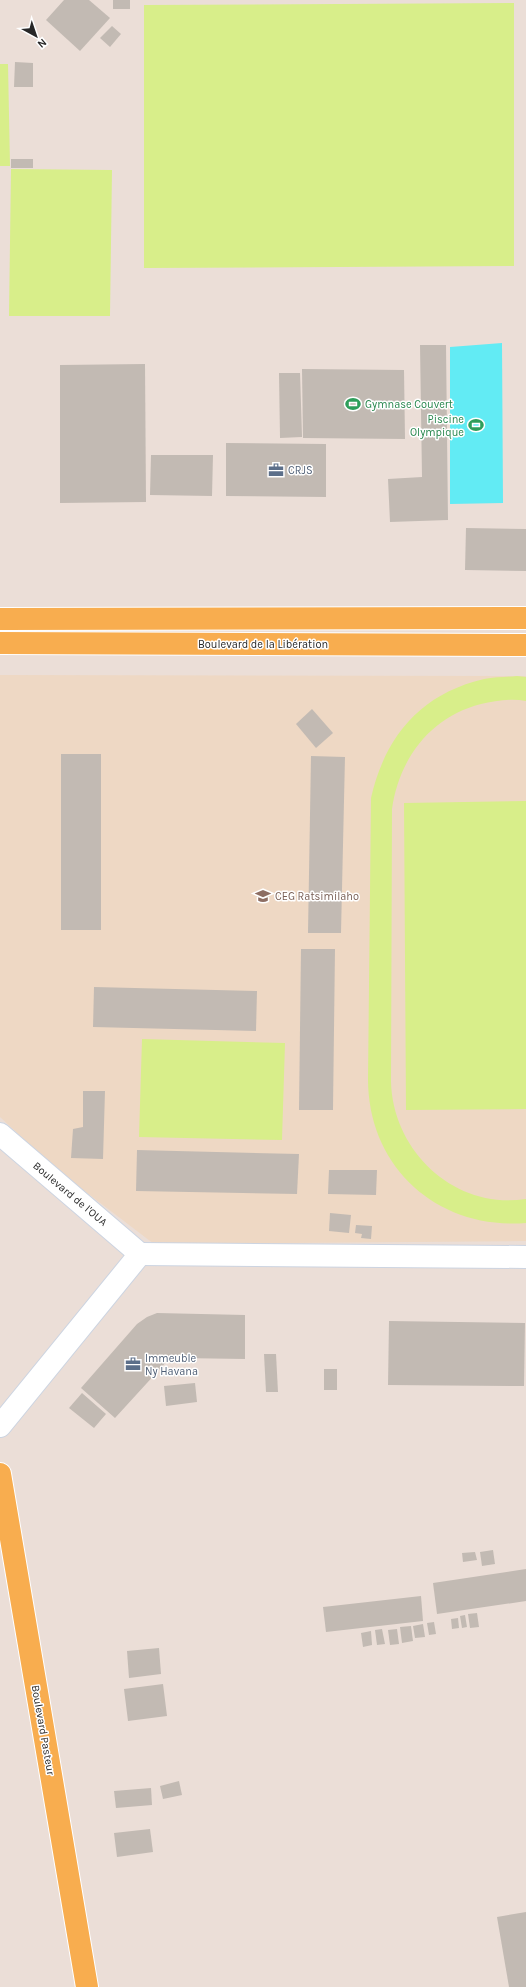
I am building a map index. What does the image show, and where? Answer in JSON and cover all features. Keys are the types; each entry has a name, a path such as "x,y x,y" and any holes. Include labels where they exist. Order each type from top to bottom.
{"main road":[{"path":"0,619 526,618"},
{"name":"Boulevard de la Libération","path":"0,643 526,645"},
{"name":"Boulevard Pasteur","path":"0,1474 87,1987"}],"street":[{"name":"Boulevard de l'OUA","path":"0,1134 140,1254"},
{"path":"0,1426 140,1254 526,1257"}],"shaded area":[{"name":"CEG Ratsimilaho","path":"0,675 526,676 526,1241 154,1244 57,1170 0,1117"}],"green space":[{"path":"514,3 514,266 144,268 144,5"},
{"path":"0,64 8,64 10,166 0,166"},
{"path":"11,169 112,170 110,316 9,316"},
{"path":"517,676 526,677 526,701 509,700 481,704 463,710 447,719 432,730 410,757 402,773 396,791 392,809 391,1082 394,1108 403,1131 416,1153 433,1171 453,1185 475,1195 500,1200 526,1199 526,1223 494,1222 464,1216 437,1204 414,1187 395,1166 380,1140 371,1111 368,1079 371,798 377,776 396,737 409,721 424,707 441,695 461,686 484,679"},
{"path":"526,801 526,1109 406,1110 404,803"},
{"path":"142,1039 285,1043 282,1140 139,1137"}],"water":[{"name":"Piscine Olympique","path":"502,343 503,503 450,504 450,347"}],"building":[{"path":"64,0 89,0 110,18 80,51 46,20"},
{"path":"113,0 130,0 130,9 113,9"},
{"path":"112,26 121,34 110,47 100,38"},
{"path":"15,62 33,63 33,87 14,87"},
{"path":"11,159 33,159 33,168 11,168"},
{"path":"420,345 446,345 448,520 390,522 388,479 422,477"},
{"path":"145,364 146,502 60,503 60,365"},
{"name":"Gymnase Couvert","path":"302,369 404,370 405,439 303,438"},
{"path":"279,373 300,373 302,437 280,438"},
{"name":"CRJS","path":"226,443 326,444 326,497 226,496"},
{"path":"151,455 213,455 212,496 150,495"},
{"path":"466,528 526,529 526,571 465,570"},
{"path":"312,709 333,733 316,748 296,724"},
{"path":"61,754 101,754 101,930 61,930"},
{"path":"311,756 345,757 341,933 308,933"},
{"path":"301,949 335,949 333,1110 299,1110"},
{"path":"94,987 257,991 256,1031 93,1027"},
{"path":"83,1091 105,1091 103,1159 71,1158 73,1129 83,1127"},
{"path":"137,1150 299,1154 297,1194 136,1191"},
{"path":"329,1170 377,1170 376,1195 328,1194"},
{"path":"330,1213 351,1215 349,1233 329,1231"},
{"path":"356,1225 372,1226 371,1239 361,1238 362,1234 355,1233"},
{"name":"Immeuble Ny Havana","path":"157,1313 245,1315 245,1359 179,1358 168,1360 115,1418 81,1388 137,1324 147,1317"},
{"path":"389,1321 525,1323 524,1386 388,1385"},
{"path":"264,1354 276,1354 278,1392 266,1392"},
{"path":"324,1369 337,1369 337,1390 324,1390"},
{"path":"195,1383 197,1402 166,1406 164,1386"},
{"path":"82,1393 106,1414 94,1428 69,1408"},
{"path":"493,1550 495,1564 482,1566 480,1552"},
{"path":"475,1552 477,1560 463,1562 462,1553"},
{"path":"526,1569 526,1601 437,1614 433,1583"},
{"path":"421,1596 423,1621 326,1632 323,1607"},
{"path":"477,1613 479,1627 470,1628 468,1614"},
{"path":"465,1615 467,1627 462,1628 460,1616"},
{"path":"458,1618 459,1628 452,1629 451,1619"},
{"path":"434,1622 436,1634 429,1635 427,1623"},
{"path":"423,1624 425,1637 415,1638 413,1626"},
{"path":"411,1626 413,1641 402,1643 400,1627"},
{"path":"382,1629 385,1644 377,1645 375,1630"},
{"path":"397,1629 399,1644 390,1645 388,1630"},
{"path":"371,1631 372,1645 363,1647 361,1633"},
{"path":"159,1648 161,1674 129,1678 127,1651"},
{"path":"163,1684 167,1716 128,1721 124,1689"},
{"path":"179,1781 182,1795 163,1799 160,1786"},
{"path":"151,1788 152,1805 116,1808 114,1791"},
{"path":"150,1829 153,1852 117,1857 114,1833"},
{"path":"526,1912 526,1987 509,1987 497,1917"}],"place":[{"name":"Gymnase Couvert","path":"353,404"},
{"name":"Piscine Olympique","path":"476,425"},
{"name":"CRJS","path":"276,470"},
{"name":"CEG Ratsimilaho","path":"263,896"},
{"name":"Immeuble Ny Havana","path":"133,1364"}]}
